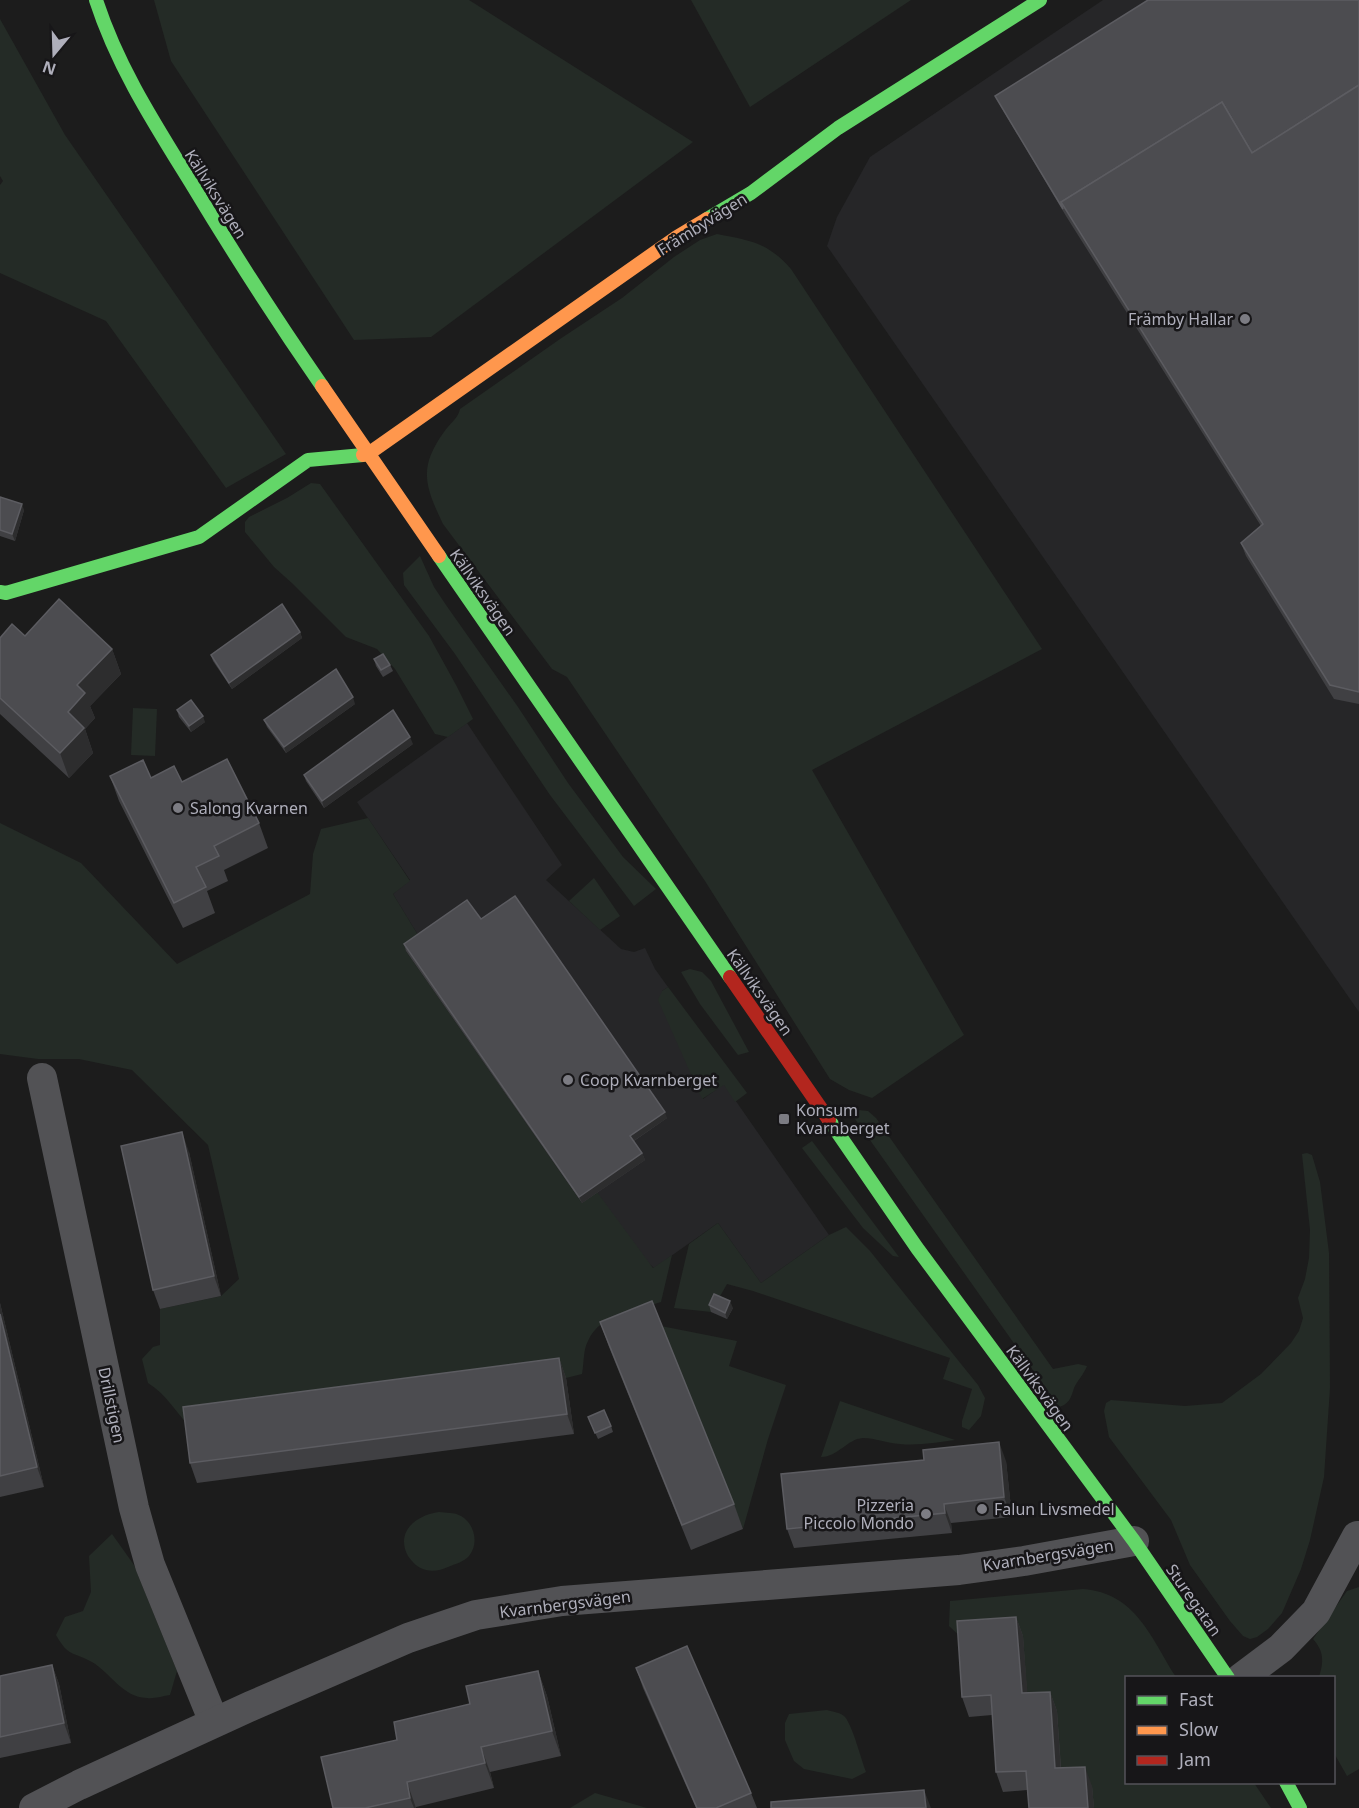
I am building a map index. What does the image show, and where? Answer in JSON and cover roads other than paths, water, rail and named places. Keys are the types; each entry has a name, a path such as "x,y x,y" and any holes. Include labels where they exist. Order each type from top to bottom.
{"street":[{"name":"Källviksvägen","path":"96,0 103,26 119,62 153,123 207,212 298,352 917,1248 1134,1541"},
{"name":"Främbyvägen","path":"368,454 677,237 751,193 838,128 1040,0"},
{"path":"0,592 6,593 199,537 308,460 368,454"},
{"name":"Drillstigen","path":"42,1078 134,1508 150,1565 214,1722"},
{"path":"1242,1676 1281,1648 1316,1612 1357,1536"},
{"name":"Sturegatan","path":"1134,1541 1227,1676"},
{"name":"Kvarnbergsvägen","path":"34,1808 214,1722 408,1638 476,1615 562,1601 959,1570 1134,1541"},
{"path":"1287,1784 1300,1808"}],"place":[{"name":"Främby Hallar","path":"1245,319"},
{"name":"Salong Kvarnen","path":"178,808"},
{"name":"Coop Kvarnberget","path":"568,1080"},
{"name":"Konsum Kvarnberget","path":"784,1119"},
{"name":"Falun Livsmedel","path":"982,1509"},
{"name":"Pizzeria Piccolo Mondo","path":"926,1514"}]}
